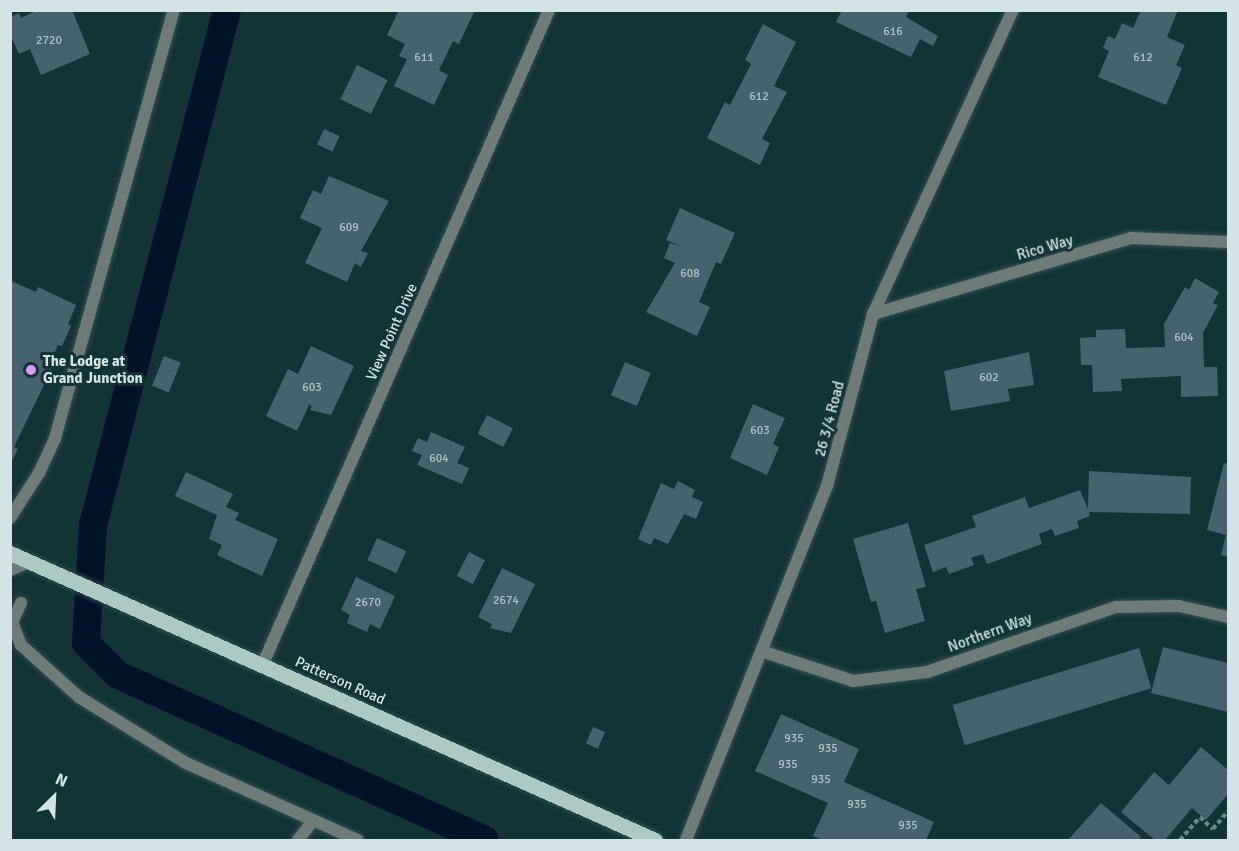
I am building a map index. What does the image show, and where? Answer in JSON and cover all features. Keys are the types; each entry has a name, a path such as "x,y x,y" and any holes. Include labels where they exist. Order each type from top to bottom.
{"main road":[{"name":"Patterson Road","path":"10,554 655,840"}],"street":[{"path":"10,518 39,473 55,438 174,10"},
{"name":"View Point Drive","path":"262,666 549,10"},
{"name":"26 3/4 Road","path":"686,840 764,652 827,486 873,314 1013,10"},
{"name":"Rico Way","path":"873,314 1131,238 1228,242"},
{"path":"10,570 30,562"},
{"path":"21,603 12,622 21,645 79,697 186,763 357,840"},
{"name":"Northern Way","path":"764,652 853,681 927,672 1116,607 1179,606 1228,617"},
{"path":"298,840 313,821"}],"path":[{"path":"1180,840 1200,817 1213,829 1228,811"}],"building":[{"path":"38,10 72,10 90,54 41,75 30,49 19,54 10,34 10,17 19,13 21,18"},
{"path":"399,10 475,10 459,44 453,41 439,70 448,75 434,105 394,86 407,59 399,56 405,44 387,35"},
{"path":"842,10 909,10 906,17 938,36 933,46 920,39 911,57 836,22"},
{"path":"1141,10 1178,10 1167,37 1185,45 1176,65 1182,68 1166,105 1098,77 1109,51 1103,48 1108,36 1115,39 1122,23 1133,28"},
{"path":"763,24 796,42 774,86 787,92 762,139 770,143 760,165 707,138 725,102 730,105 751,64 745,60"},
{"path":"357,65 388,80 371,114 340,99"},
{"path":"324,129 340,136 333,151 317,145"},
{"path":"329,176 389,201 361,251 368,253 361,267 355,263 347,282 305,263 322,228 300,218 313,190 321,194"},
{"path":"680,208 735,233 721,264 716,262 699,302 710,307 697,336 646,312 675,263 664,258 670,243 683,247 666,240"},
{"path":"1195,278 1219,292 1213,303 1218,305 1203,333 1204,367 1217,367 1218,396 1181,397 1181,376 1121,379 1122,391 1093,392 1092,365 1081,365 1080,338 1096,337 1096,330 1125,329 1126,348 1165,347 1164,324 1185,287 1189,290"},
{"name":"The Lodge at Grand Junction","path":"11,281 36,292 38,287 76,305 68,324 71,326 62,346 58,345 52,359 56,360 14,447 18,449 10,465"},
{"path":"311,346 354,366 331,415 310,410 312,406 304,402 309,405 297,431 266,416 288,369 298,374"},
{"path":"1029,352 1034,385 1008,389 1010,401 951,411 944,371"},
{"path":"164,356 181,363 169,392 152,386"},
{"path":"625,362 651,373 637,406 611,395"},
{"path":"753,404 785,418 773,444 779,447 767,475 730,458"},
{"path":"487,415 513,428 503,447 477,434"},
{"path":"431,432 465,447 457,463 469,468 462,484 417,465 422,455 412,451 418,438 427,442"},
{"path":"1224,463 1228,464 1228,557 1221,555 1226,535 1207,530"},
{"path":"1089,471 1191,477 1190,514 1089,512 1090,516 1077,521 1079,528 1055,536 1052,529 1039,534 1042,544 987,564 983,554 971,558 974,565 949,574 946,567 933,572 924,545 976,527 972,516 1025,497 1029,508 1080,490 1088,509"},
{"path":"186,472 233,494 226,507 239,513 235,520 278,539 262,576 217,555 222,545 209,539 217,515 175,496"},
{"path":"678,481 695,490 692,497 703,502 696,519 684,514 668,544 654,538 651,545 638,539 661,483 674,489"},
{"path":"908,523 926,587 916,589 925,621 885,633 876,601 871,602 853,539"},
{"path":"377,538 406,551 396,573 367,560"},
{"path":"469,552 485,560 473,584 457,576"},
{"path":"502,568 535,584 511,633 490,628 492,624 478,617"},
{"path":"356,577 395,596 380,629 370,624 367,632 347,623 350,615 341,610"},
{"path":"1163,647 1228,663 1228,712 1151,693"},
{"path":"1139,648 1151,688 965,745 953,705"},
{"path":"781,714 859,749 844,782 934,822 926,840 823,840 813,836 828,803 755,771"},
{"path":"593,727 605,732 598,749 586,744"},
{"path":"1201,747 1228,770 1228,794 1206,820 1192,808 1165,840 1155,840 1121,812 1154,772 1169,785"},
{"path":"1101,803 1141,837 1138,840 1068,840"}],"waterway":[{"path":"227,10 93,525 86,643 118,675 485,840"}],"place":[{"name":"The Lodge at Grand Junction","path":"31,370"}]}
